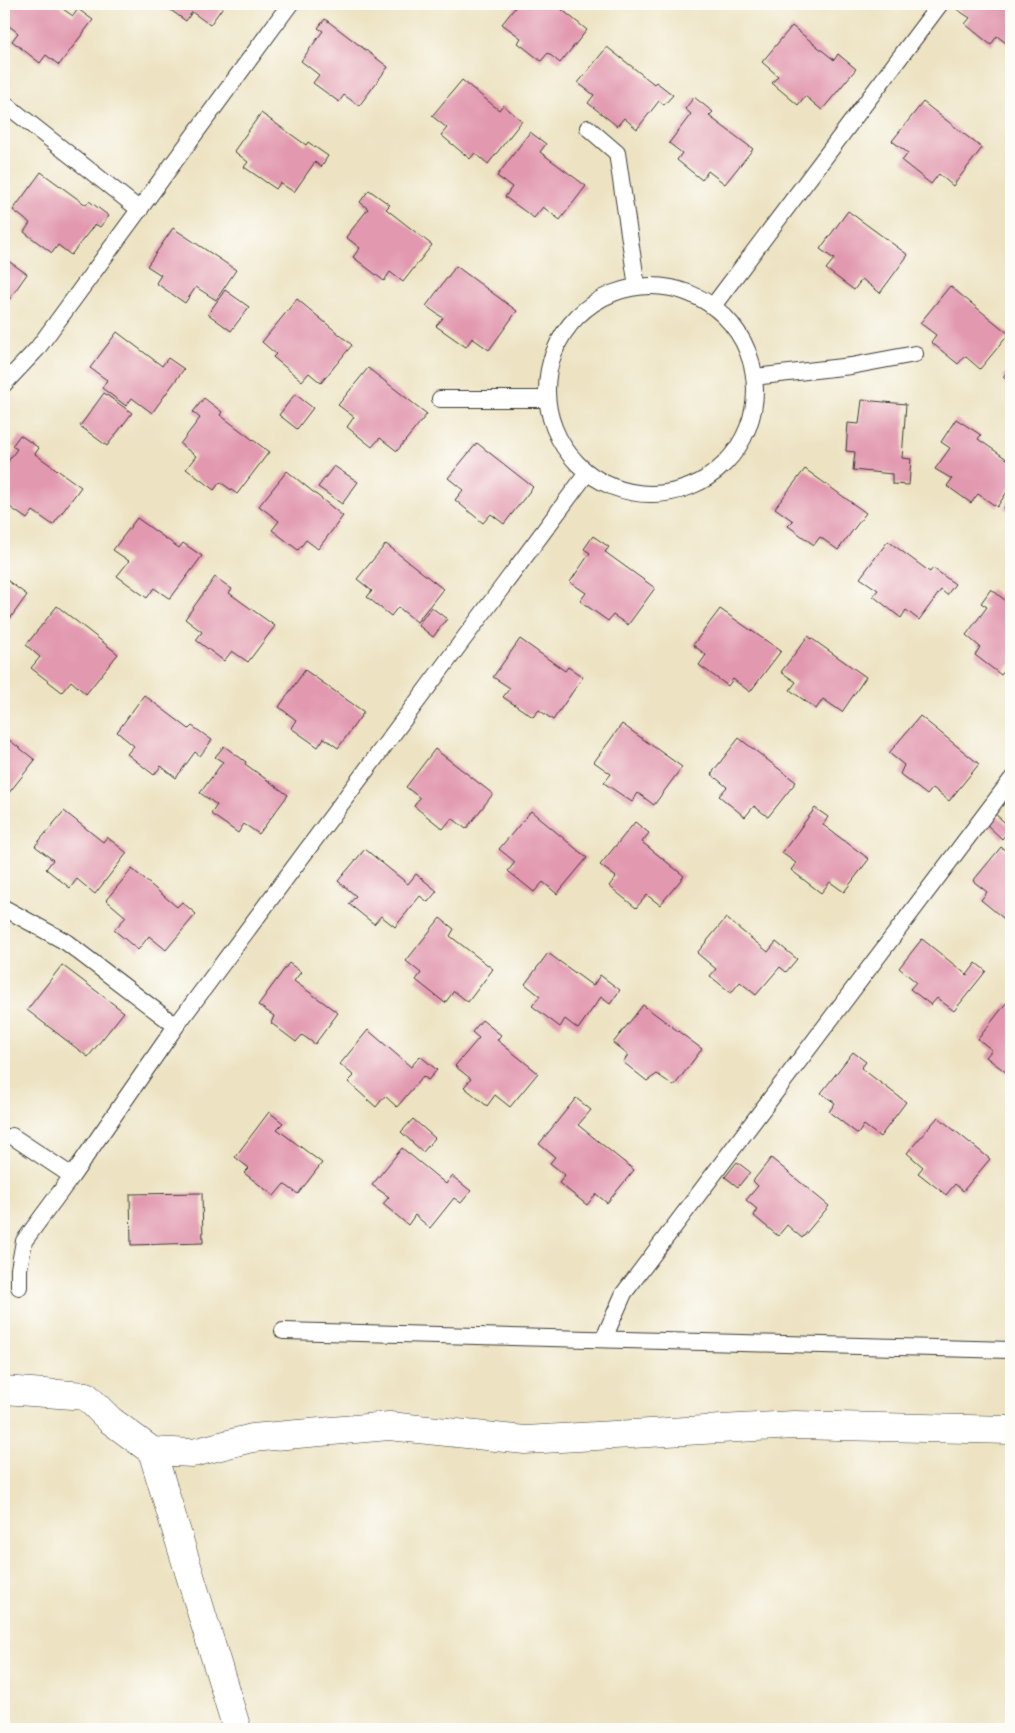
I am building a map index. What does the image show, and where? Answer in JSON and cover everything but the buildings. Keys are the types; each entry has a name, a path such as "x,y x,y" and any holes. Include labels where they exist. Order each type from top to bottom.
{"street":[{"path":"4,1390 86,1396 110,1420 152,1450 193,1453 252,1438 389,1426 525,1440 794,1425 1011,1430"},
{"path":"152,1450 236,1729"}],"lane":[{"path":"4,384 37,349 290,4"},
{"path":"713,306 940,4"},
{"path":"4,103 140,210"},
{"path":"588,128 617,153 637,288"},
{"path":"663,287 689,294 713,306 733,326 738,334 747,350 754,377 754,407 745,436 727,461 703,480 674,492 644,494 614,488 587,473 567,452 553,428 547,399 549,368 561,339 580,314 606,296 637,288 663,287"},
{"path":"754,377 850,366 915,354"},
{"path":"440,399 547,399"},
{"path":"19,1287 19,1269 24,1241 72,1176 176,1026 587,473"},
{"path":"604,1338 624,1293 1011,780"},
{"path":"4,908 66,942 176,1026"},
{"path":"12,1136 72,1176"},
{"path":"283,1331 1011,1350"}]}
